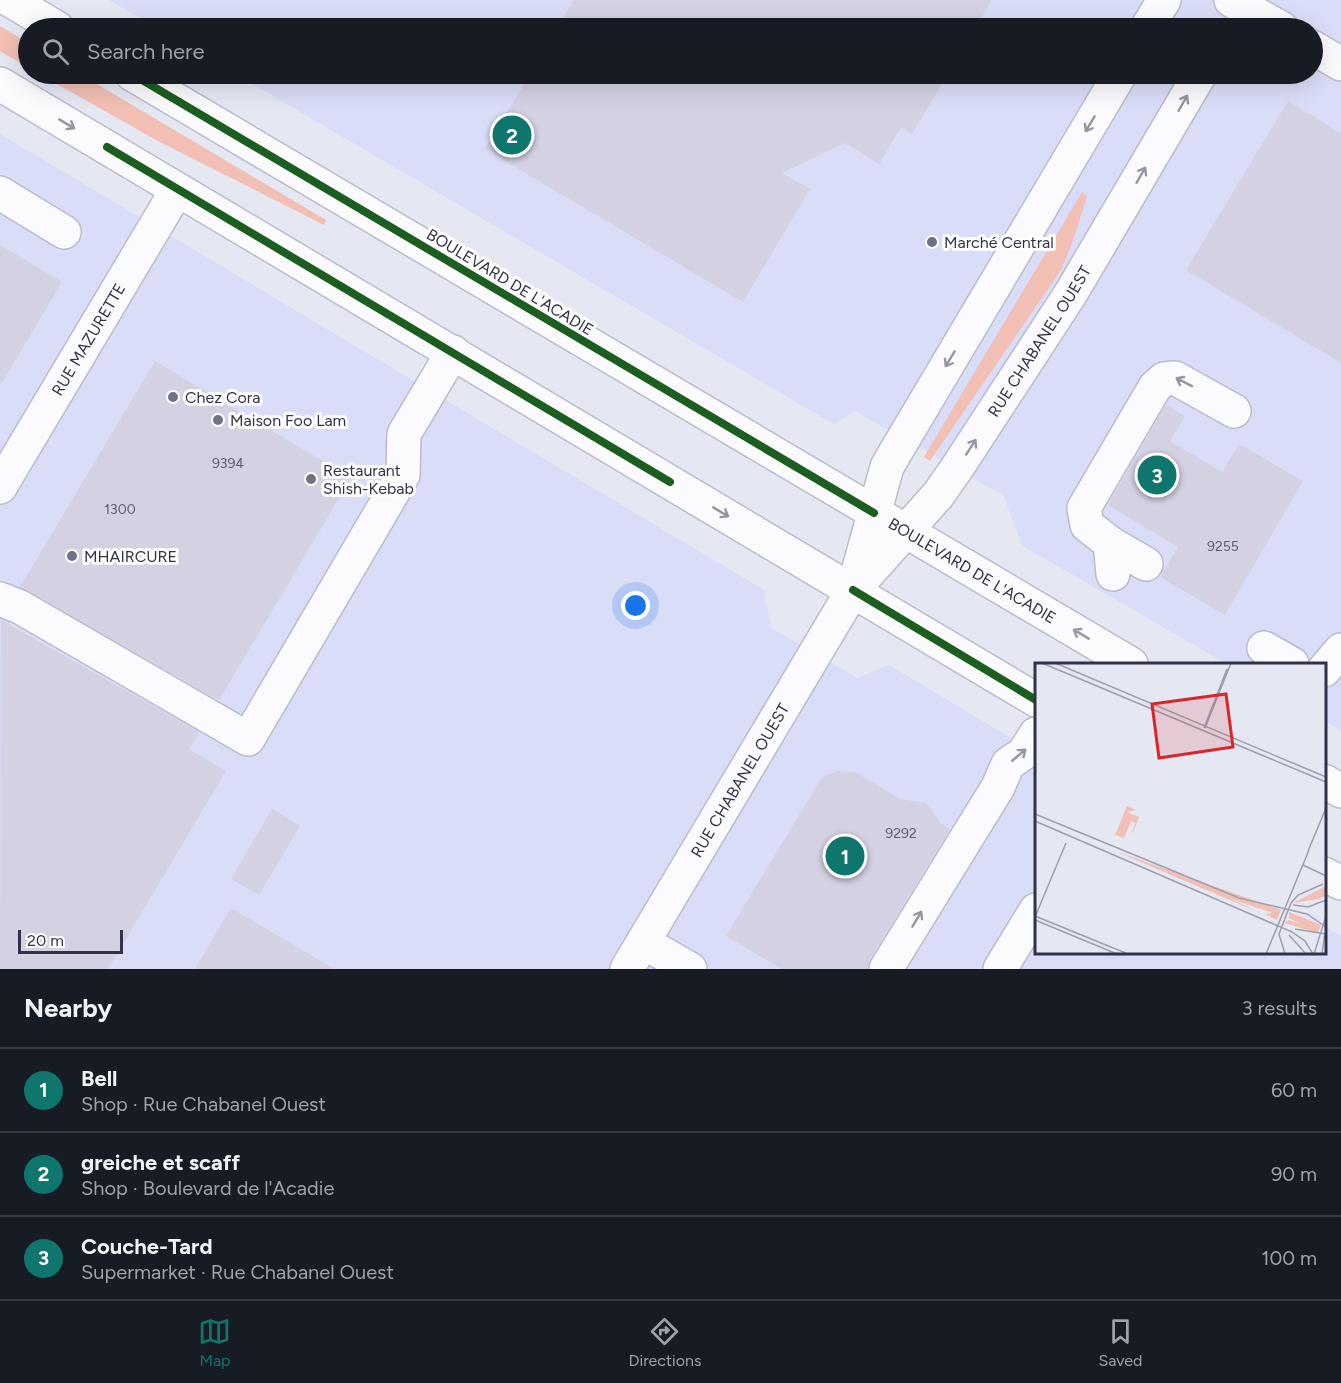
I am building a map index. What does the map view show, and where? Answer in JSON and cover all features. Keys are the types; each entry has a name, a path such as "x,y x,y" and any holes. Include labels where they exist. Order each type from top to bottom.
{"main road":[{"path":"10,0 40,18"},
{"path":"1153,18 1164,0"},
{"path":"1235,8 1258,18"},
{"path":"1323,53 1341,64"},
{"path":"0,84 1035,699"},
{"name":"BOULEVARD DE L'ACADIE","path":"149,84 1129,663"},
{"name":"RUE CHABANEL OUEST","path":"853,590 887,467 1114,84"},
{"name":"RUE CHABANEL OUEST","path":"635,955 853,590 938,495 1076,285 1194,84"},
{"name":"RUE MAZURETTE","path":"0,487 177,190"},
{"path":"0,193 64,232"},
{"path":"0,599 20,607 248,739 403,475 404,434 453,352"},
{"path":"1146,564 1112,558 1087,525 1084,508 1159,382 1169,378 1181,380 1234,411"},
{"path":"1264,648 1290,663"},
{"path":"1326,668 1341,650"},
{"path":"886,969 981,814 1008,764 1024,753 1035,736"},
{"path":"1326,782 1341,791"},
{"path":"1326,874 1341,883"},
{"path":"1000,969 1035,912"},
{"path":"635,955 690,969"}],"shaded area":[{"name":"Marché Central","path":"109,0 1341,0 1341,731 1326,722 1326,663 1225,663 1023,546 1003,495 855,411 834,424 252,84 1323,84 1323,18 140,18"},
{"path":"0,26 18,37 18,62 0,51"},
{"path":"57,84 97,84 326,220 324,225 158,141"},
{"path":"0,134 764,590 771,628 857,678 889,665 1035,752 1035,954 1326,954 1326,927 1341,936 1341,969 0,969"},
{"path":"1082,192 1087,196 1061,270 930,461 924,457"}],"building":[{"path":"574,0 992,0 981,18 563,18"},
{"path":"524,84 942,84 912,134 901,127 879,164 845,143 782,173 810,189 743,302 485,149"},
{"path":"1288,101 1341,133 1341,363 1186,270"},
{"path":"0,245 62,282 0,386"},
{"path":"155,361 351,478 219,700 20,587"},
{"path":"1166,405 1185,416 1170,441 1222,472 1239,444 1303,481 1225,615 1160,577 1178,547 1108,505"},
{"path":"1,620 199,732 189,749 226,771 108,969 0,969"},
{"path":"837,771 855,772 900,799 926,803 941,823 950,829 870,959 867,969 782,969 726,936 822,777"},
{"path":"272,809 300,826 259,895 231,879"},
{"path":"231,908 334,969 195,969"}],"cycle path":[{"path":"149,84 874,513"},
{"path":"107,147 670,482"},
{"path":"853,590 1035,699"}],"place":[{"name":"greiche et scaff","path":"512,135"},
{"name":"Marché Central","path":"932,242"},
{"name":"Chez Cora","path":"173,397"},
{"name":"Maison Foo Lam","path":"218,420"},
{"name":"Couche-Tard","path":"1157,475"},
{"name":"Restaurant Shish-Kebab","path":"311,479"},
{"name":"MHAIRCURE","path":"72,556"},
{"name":"Bell","path":"845,856"}]}
